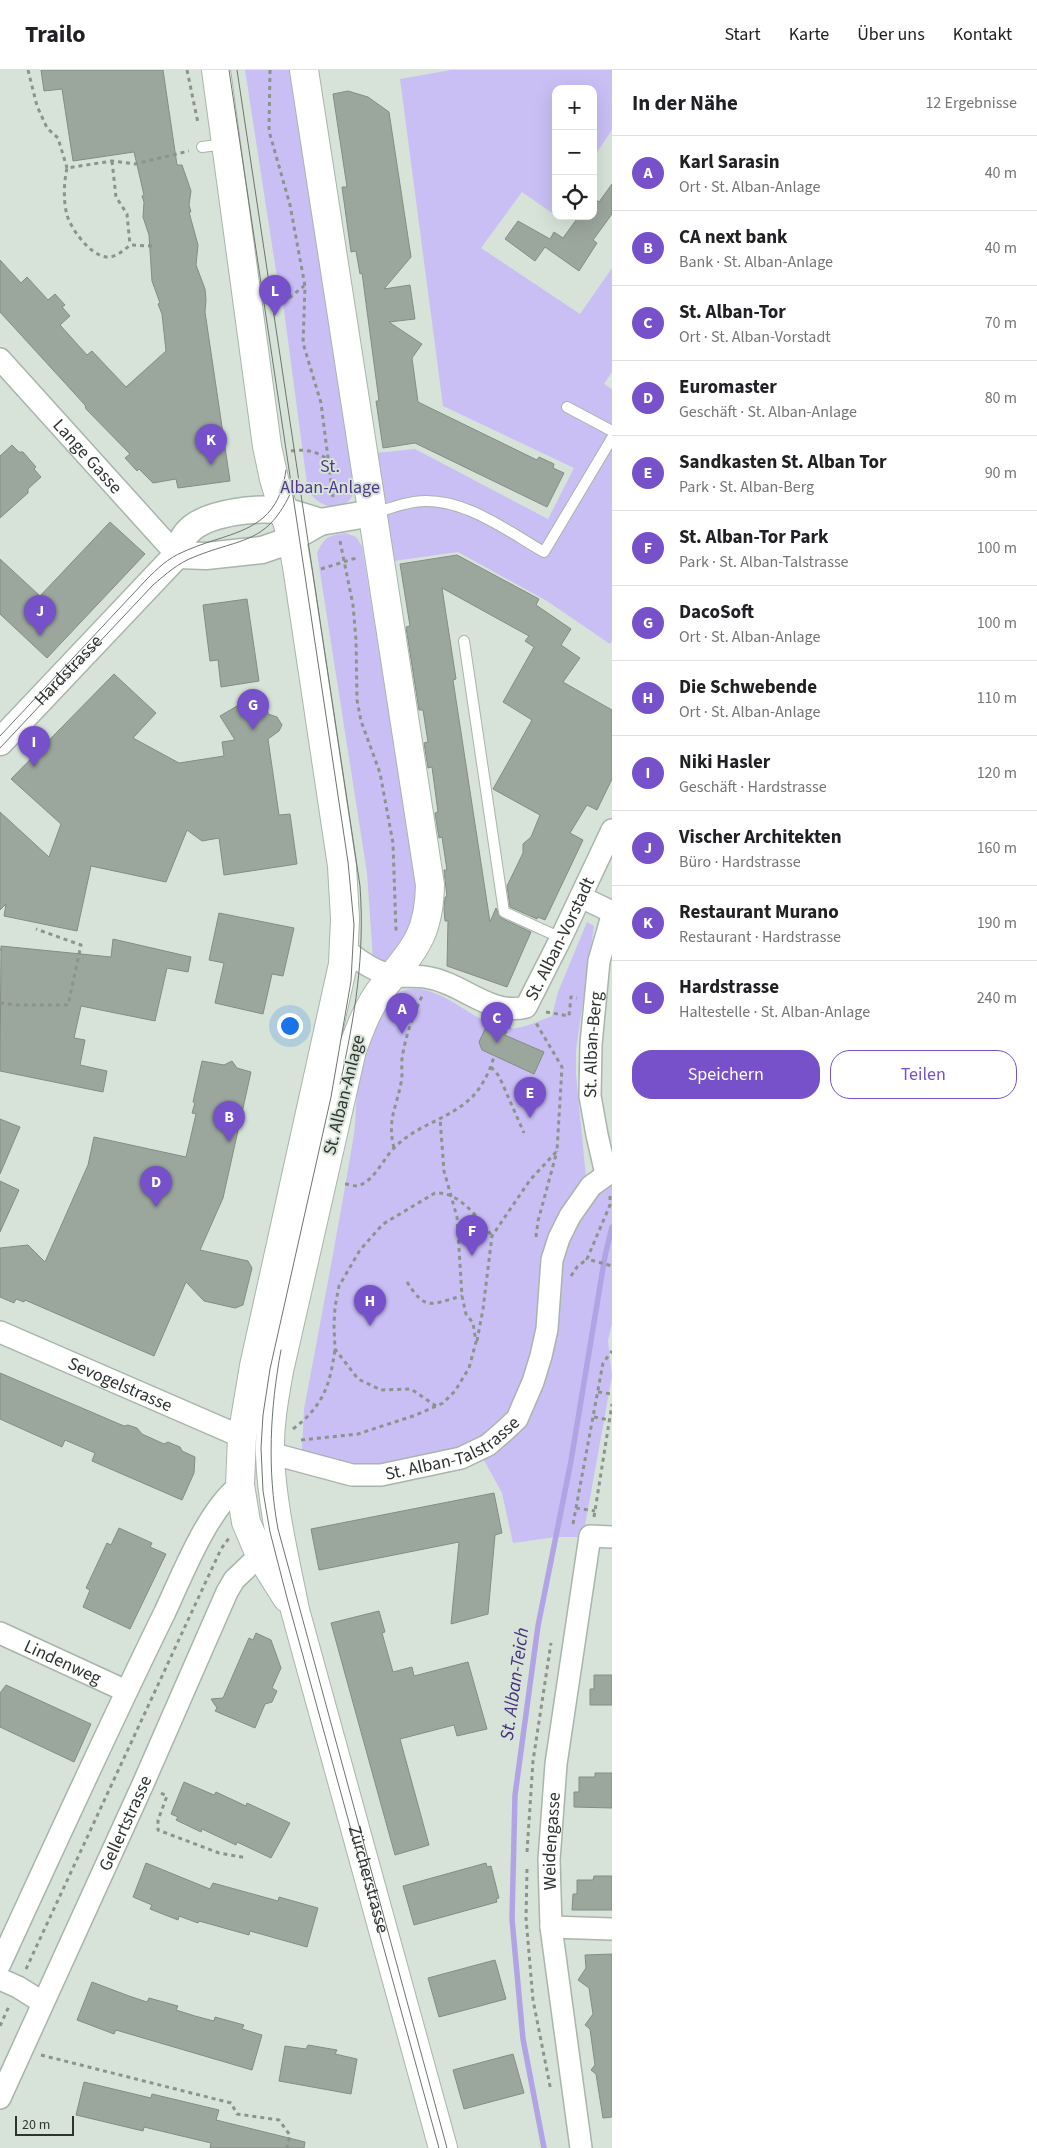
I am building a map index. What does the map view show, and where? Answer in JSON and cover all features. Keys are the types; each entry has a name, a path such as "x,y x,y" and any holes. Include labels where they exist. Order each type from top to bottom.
{"main road":[{"name":"St. Alban-Anlage","path":"216,70 214,146 267,446 274,479 292,538 342,866 345,949 254,1366 242,1437"},
{"name":"St. Alban-Anlage","path":"278,1443 272,1412 279,1371 352,1050 366,1013 380,991 394,976 403,944 424,929 428,915 430,886 304,70"},
{"path":"242,1437 278,1443"},
{"name":"Zürcherstrasse","path":"242,1437 240,1485 246,1522 260,1555 295,1610"},
{"path":"240,1485 278,1443"},
{"name":"Zürcherstrasse","path":"278,1443 275,1498 295,1610 443,2148"},
{"path":"240,1485 256,1488 275,1498"},
{"path":"260,1555 272,1541 279,1526"}],"street":[{"name":"Lange Gasse","path":"0,359 177,555"},
{"name":"Hardstrasse","path":"0,742 177,555 186,534 192,527 204,521 256,509 285,512 331,521"},
{"name":"Hardstrasse","path":"177,555 206,556 262,550 331,521 373,514"},
{"name":"St. Alban-Vorstadt","path":"345,949 362,962 394,976 439,981 496,1007 516,1010 526,1008 612,830"},
{"name":"St. Alban-Berg","path":"581,897 612,914 599,961 594,1000 590,1096 597,1135 609,1172"},
{"name":"St. Alban-Vorstadt","path":"403,944 439,981"},
{"name":"St. Alban-Talstrasse","path":"278,1443 352,1475 381,1475 461,1458 488,1445 516,1419 533,1382 547,1329 552,1260 559,1238 591,1186 609,1172"},
{"name":"Sevogelstrasse","path":"0,1332 242,1437"},
{"path":"0,1964 126,1691 215,1511 224,1499 240,1485"},
{"path":"590,1536 612,1537"},
{"name":"Weidengasse","path":"581,2148 551,1927 549,1860 556,1764 590,1536"},
{"name":"Gellertstrasse","path":"0,2098 42,2002 143,1784 227,1592 234,1580 260,1555"},
{"name":"Lindenweg","path":"0,1633 126,1691"},
{"path":"551,1927 612,1929"},
{"path":"9,1983 42,2002"}],"lane":[{"path":"567,406 612,431"},
{"path":"373,514 415,502 459,506 488,519 544,552 612,438"},
{"path":"464,641 504,912 561,938"}],"path":[{"path":"28,70 37,106 47,128 58,138 67,168 65,179 67,214 73,228 93,250 106,257 121,253 130,245 152,246"},
{"path":"270,70 269,131 290,205 305,286 303,343 321,403 329,461 331,521 344,560 353,606 356,640 357,700 361,721 380,773 393,843 403,944"},
{"path":"67,168 112,161 136,164 214,146"},
{"path":"112,161 116,197 127,214 130,245"},
{"path":"283,303 305,286"},
{"path":"304,450 323,456 329,461"},
{"path":"321,569 344,560 379,554"},
{"path":"0,1003 68,1005 81,945 36,929"},
{"path":"394,1148 391,1135 391,1117 402,1082 402,1059 407,1035 439,981"},
{"path":"526,1008 569,1016 571,997 594,1000"},
{"path":"294,1440 358,1434 416,1415 436,1406 455,1391 469,1368 483,1309 492,1236 530,1180 557,1151 562,1067 526,1008"},
{"path":"342,1184 357,1186 370,1178 394,1148 416,1130 459,1108 475,1095 491,1068 494,1056"},
{"path":"491,1068 499,1076 524,1134"},
{"path":"440,1118 444,1171 457,1216 462,1296 466,1314 473,1324 476,1342"},
{"path":"609,1172 610,1205 587,1259 612,1266"},
{"path":"278,1443 310,1416 323,1395 332,1373 335,1349 335,1307 339,1286 360,1250 383,1224 435,1193 443,1192 469,1208 492,1236"},
{"path":"407,1282 422,1302 431,1304 462,1296"},
{"path":"335,1349 358,1379 381,1390 411,1389 436,1406"},
{"path":"598,1392 612,1394"},
{"path":"590,1536 612,1404"},
{"path":"594,1416 609,1420"},
{"path":"576,1508 594,1511"},
{"path":"0,2026 9,1983 217,1558 232,1533"},
{"path":"143,1784 167,1796 158,1820 158,1830 219,1853 248,1858"},
{"path":"21,2050 231,2103 237,2114 279,2120 290,2135 287,2148"}],"green space":[{"name":"St. Alban-Anlage","path":"245,70 293,70 356,485 348,501 336,507 321,503 308,491 283,303 278,284"},
{"path":"451,70 612,70 612,130 597,152 597,85 552,85 552,213 522,192 481,248 580,314 612,268 612,372 604,384 612,389 612,641 610,644 547,601 458,552 394,561 376,453 415,449 548,519 574,468 443,406 400,79"},
{"name":"St. Alban-Anlage","path":"346,533 356,537 362,546 413,864 420,868 419,912 391,961 381,962 373,959 367,873 317,553 325,540 335,535"},
{"path":"587,922 594,926 576,1050 576,1074 587,1188 612,1185 612,1324 608,1340 612,1376 583,1537 556,1537 513,1543 502,1493 474,1442 431,1455 388,1462 345,1462 324,1458 302,1450 304,1409 353,1140 359,1076 373,1030 385,1006 400,992 413,989 426,990 440,995 492,1025 504,1028 522,1027 552,1016 558,992"}],"building":[{"path":"41,70 163,70 177,165 182,165 191,191 189,205 191,212 189,212 198,245 196,265 205,289 205,312 230,481 178,488 176,479 153,483 139,469 137,471 125,458 130,454 86,409 85,405 0,312 0,260 21,283 27,277 48,300 55,294 65,305 62,307 70,316 60,325 87,355 92,351 126,387 166,351 162,314 158,304 160,303 152,281 149,235 143,217 144,202 142,196 144,195 134,152 73,161 62,89 44,91"},
{"path":"348,91 368,97 389,112 411,257 384,289 410,285 415,319 389,322 422,344 412,358 418,402 537,460 539,457 554,464 553,468 564,473 547,507 415,443 383,448 376,401 379,401 362,273 360,274 356,251 351,252 342,187 347,187 333,94"},
{"path":"612,184 612,214 593,240 597,243 579,271 545,247 535,261 505,239 518,221 550,239 554,232 563,238 576,220 597,220 597,201 599,202"},
{"path":"12,445 19,452 23,452 36,467 34,469 41,477 28,489 28,493 0,518 0,456"},
{"path":"110,522 145,554 47,658 0,614 0,559 40,596"},
{"path":"457,555 539,599 536,605 571,629 561,645 580,658 563,682 612,710 612,779 597,810 587,805 570,833 583,840 545,920 538,917 537,919 510,907 507,886 523,853 523,844 531,837 540,815 493,789 532,720 503,702 534,647 525,641 529,636 442,588 456,679 453,680 490,922 496,908 501,918 531,932 507,987 447,966 448,921 445,921 444,909 445,897 447,897 444,870 447,870 442,837 439,838 435,813 438,812 432,767 428,768 424,743 428,742 423,710 419,710 406,627 410,626 400,564"},
{"path":"247,599 259,681 221,687 218,660 210,661 203,605"},
{"path":"114,674 156,713 133,738 179,763 224,756 222,742 235,740 220,716 261,692 263,707 267,706 268,714 277,717 282,725 279,731 268,739 279,815 290,814 297,864 224,875 219,838 202,841 187,830 166,882 91,866 77,931 4,916 6,904 0,910 0,812 49,857 61,824 11,779"},
{"path":"219,913 294,928 283,976 272,974 263,1014 215,1003 224,963 209,960"},
{"path":"113,939 191,957 188,972 167,968 155,1021 81,1006 74,1038 85,1040 80,1065 107,1071 103,1092 0,1071 1,946 111,957"},
{"path":"486,1027 544,1052 534,1074 482,1050 479,1042"},
{"path":"202,1061 224,1065 232,1061 237,1068 251,1072 223,1198 200,1250 248,1261 252,1268 243,1305 235,1308 204,1301 186,1282 154,1356 25,1300 24,1302 16,1299 14,1303 0,1297 0,1248 28,1245 45,1262 88,1165 94,1137 186,1157 196,1114 192,1113 195,1103 193,1102"},
{"path":"0,1119 20,1127 0,1174"},
{"path":"0,1181 19,1190 0,1232"},
{"path":"0,1373 124,1426 128,1425 137,1428 142,1434 164,1444 168,1442 180,1447 182,1451 195,1457 194,1473 182,1500 92,1461 95,1453 65,1440 62,1447 0,1419"},
{"path":"494,1493 502,1533 495,1535 488,1614 451,1624 459,1542 319,1570 311,1529"},
{"path":"119,1528 152,1543 150,1547 166,1554 130,1629 83,1607 90,1590 86,1588 107,1543 111,1545"},
{"path":"379,1611 385,1632 382,1633 393,1672 412,1667 414,1676 468,1662 487,1729 457,1736 454,1725 400,1739 429,1845 395,1855 331,1623"},
{"path":"256,1633 271,1640 281,1668 272,1688 277,1691 272,1702 265,1704 255,1728 215,1711 217,1708 211,1699 223,1698 249,1638 253,1640"},
{"path":"594,1675 612,1675 612,1705 590,1705 590,1689 594,1689"},
{"path":"6,1685 91,1724 74,1762 0,1727 0,1693"},
{"path":"595,1773 612,1773 612,1808 574,1807 574,1792 579,1792 579,1777 595,1777"},
{"path":"184,1782 214,1795 216,1792 246,1806 247,1803 290,1823 271,1858 237,1842 236,1845 202,1829 201,1832 176,1820 178,1817 171,1814"},
{"path":"146,1863 210,1889 213,1883 278,1901 279,1897 318,1908 307,1947 250,1931 249,1935 199,1921 198,1923 179,1916 178,1920 150,1909 152,1905 133,1897"},
{"path":"486,1863 487,1867 491,1866 499,1898 496,1899 497,1902 414,1925 403,1886"},
{"path":"594,1876 612,1876 612,1910 572,1910 573,1894 577,1894 577,1880 593,1880"},
{"path":"612,1954 612,2117 603,2118 596,2074 591,2070 595,2065 590,2029 585,2025 593,2014 589,1988 578,1980 586,1968 585,1955"},
{"path":"495,1960 506,1999 439,2017 428,1978"},
{"path":"92,1982 147,2002 149,1998 178,2006 176,2010 195,2016 214,2021 215,2017 244,2025 242,2029 262,2035 252,2070 116,2030 114,2034 77,2020"},
{"path":"308,2045 337,2050 335,2054 357,2059 351,2094 279,2081 285,2046 306,2049"},
{"path":"513,2054 524,2093 464,2109 453,2070"},
{"path":"84,2082 151,2098 152,2094 219,2110 216,2120 305,2142 304,2148 210,2148 211,2143 144,2127 143,2131 76,2115"}],"waterway":[{"name":"St. Alban-Teich","path":"544,2148 523,2039 512,1919 515,1795 538,1626 571,1461 605,1256 612,1227"}],"tram line":[{"path":"229,70 348,862 354,925 351,981 331,1097 270,1369 263,1415 261,1448 263,1491 270,1532 287,1598 439,2148"},
{"path":"237,70 360,886 361,937 358,986 340,1084"},
{"path":"0,736 163,564 178,554 234,534 262,519 273,507 281,491 286,470"},
{"path":"0,748 153,585 172,569 188,559 240,542 263,530 283,508 292,490"},
{"path":"281,1350 274,1395 271,1440 272,1484 278,1529 447,2148"}],"place":[{"name":"Hardstrasse","path":"275,316"},
{"name":"Restaurant Murano","path":"211,465"},
{"name":"Vischer Architekten","path":"40,636"},
{"name":"DacoSoft","path":"253,730"},
{"name":"Niki Hasler","path":"34,767"},
{"name":"Karl Sarasin","path":"402,1034"},
{"name":"St. Alban-Tor","path":"497,1043"},
{"name":"Sandkasten St. Alban Tor","path":"530,1118"},
{"name":"CA next bank","path":"229,1142"},
{"name":"Euromaster","path":"156,1207"},
{"name":"St. Alban-Tor Park","path":"472,1256"},
{"name":"Die Schwebende","path":"370,1326"}]}
